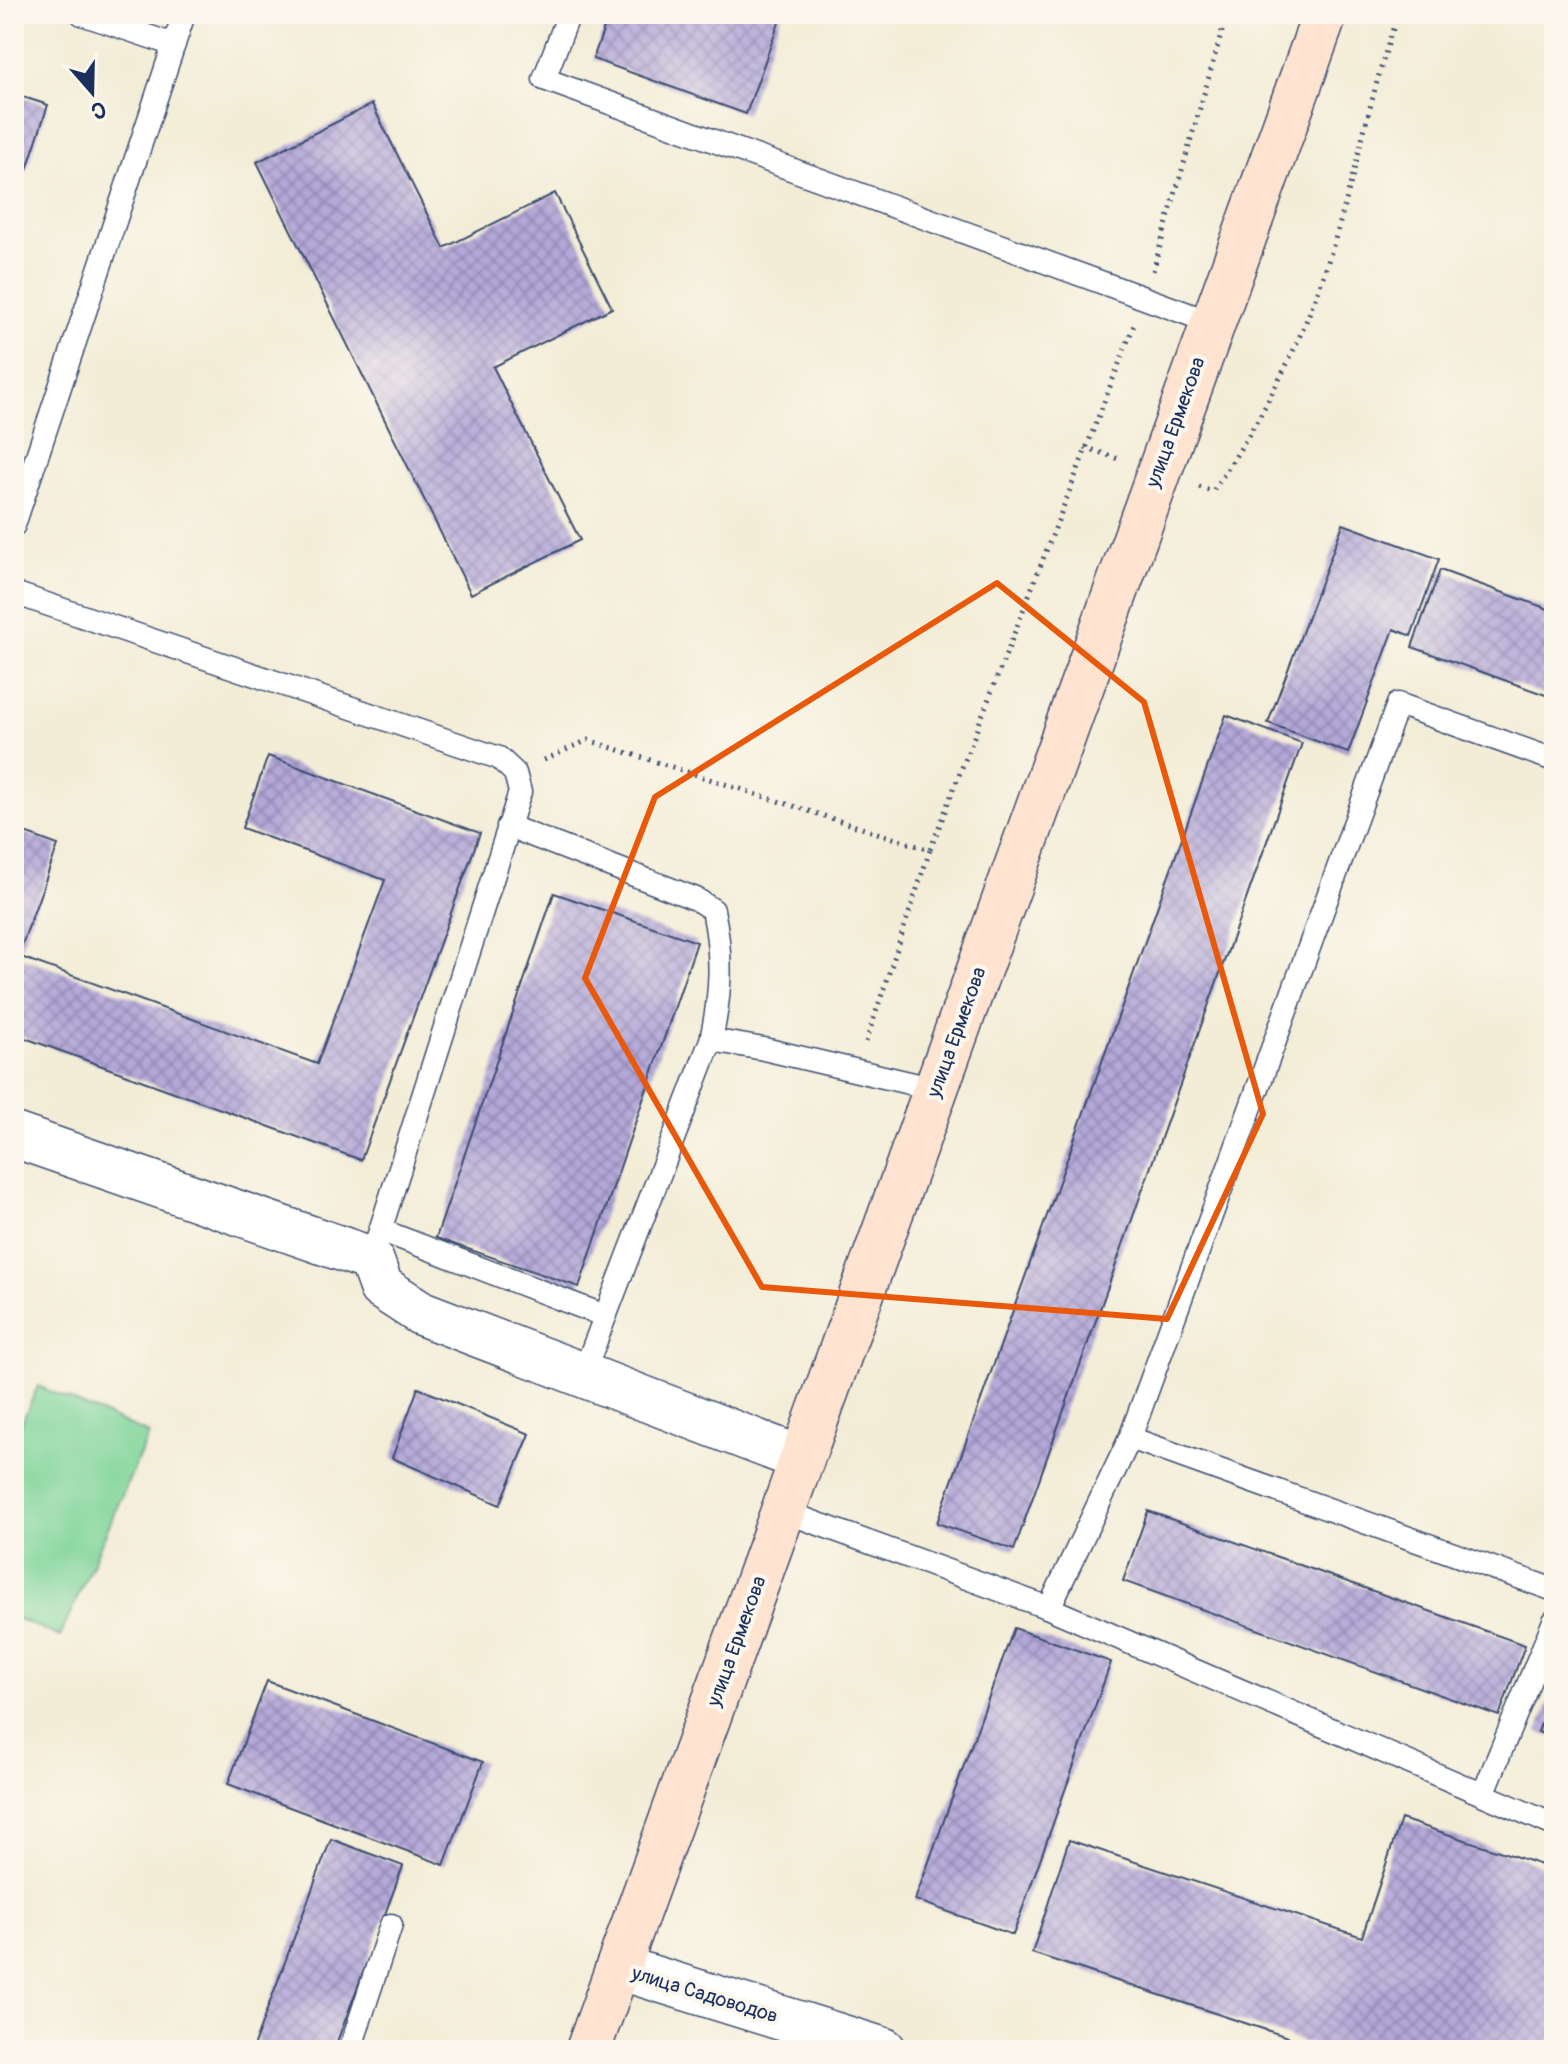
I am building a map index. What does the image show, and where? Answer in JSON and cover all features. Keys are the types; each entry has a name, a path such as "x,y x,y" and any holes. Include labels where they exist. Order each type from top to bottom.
{"main road":[{"path":"1292,14 1297,98"},
{"name":"улица Ермекова","path":"588,2050 1210,322 1297,98 1325,14"},
{"path":"1297,98 1336,14"}],"street":[{"path":"14,1135 376,1244 381,1287 421,1313 802,1459"},
{"name":"улица Садоводов","path":"618,1967 884,2050"}],"lane":[{"path":"82,14 174,45"},
{"path":"14,525 184,14"},
{"path":"569,14 544,79 1210,322"},
{"path":"14,593 499,758 515,773 520,792 376,1244 605,1316"},
{"path":"1049,1608 1130,1438 1398,704 1554,760"},
{"path":"508,826 696,899 713,910 721,949 721,992 711,1040 582,1377"},
{"path":"711,1040 935,1089"},
{"path":"1130,1438 1554,1590"},
{"path":"783,1511 1049,1608 1484,1792 1554,1825"},
{"path":"1484,1792 1554,1621"},
{"path":"350,2050 391,1925"}],"path":[{"path":"856,1071 930,850 1145,299 1227,14"},
{"path":"1085,447 1213,491 1257,426 1308,319 1336,235 1379,68 1398,14"},
{"path":"515,773 588,740 930,850"}],"highlighted area":[{"path":"997,583 1144,702 1263,1114 1167,1319 762,1287 585,978 655,797"}],"green space":[{"path":"38,1386 149,1434 60,1637 14,1617 14,1440"}],"building":[{"path":"609,14 782,14 746,114 593,59"},
{"path":"14,94 48,105 15,206 14,206"},
{"path":"372,104 444,248 555,193 612,308 493,367 580,540 471,594 257,162"},
{"path":"1343,524 1439,559 1411,636 1394,629 1348,753 1268,723"},
{"path":"1440,570 1554,611 1554,698 1412,647"},
{"path":"1226,715 1302,743 1014,1550 937,1523"},
{"path":"268,756 480,833 361,1160 14,1034 14,829 58,845 18,956 317,1064 385,880 242,828"},
{"path":"554,893 697,942 579,1287 436,1238"},
{"path":"418,1388 530,1434 500,1505 392,1458"},
{"path":"1148,1511 1525,1645 1499,1716 1123,1581"},
{"path":"1014,1628 1111,1662 1013,1935 915,1900"},
{"path":"267,1681 483,1762 444,1865 228,1784"},
{"path":"1554,1687 1554,1738 1538,1732"},
{"path":"1401,1819 1554,1869 1554,2050 1327,2050 1032,1953 1069,1840 1362,1937"},
{"path":"331,1839 403,1866 334,2050 252,2050"}]}
